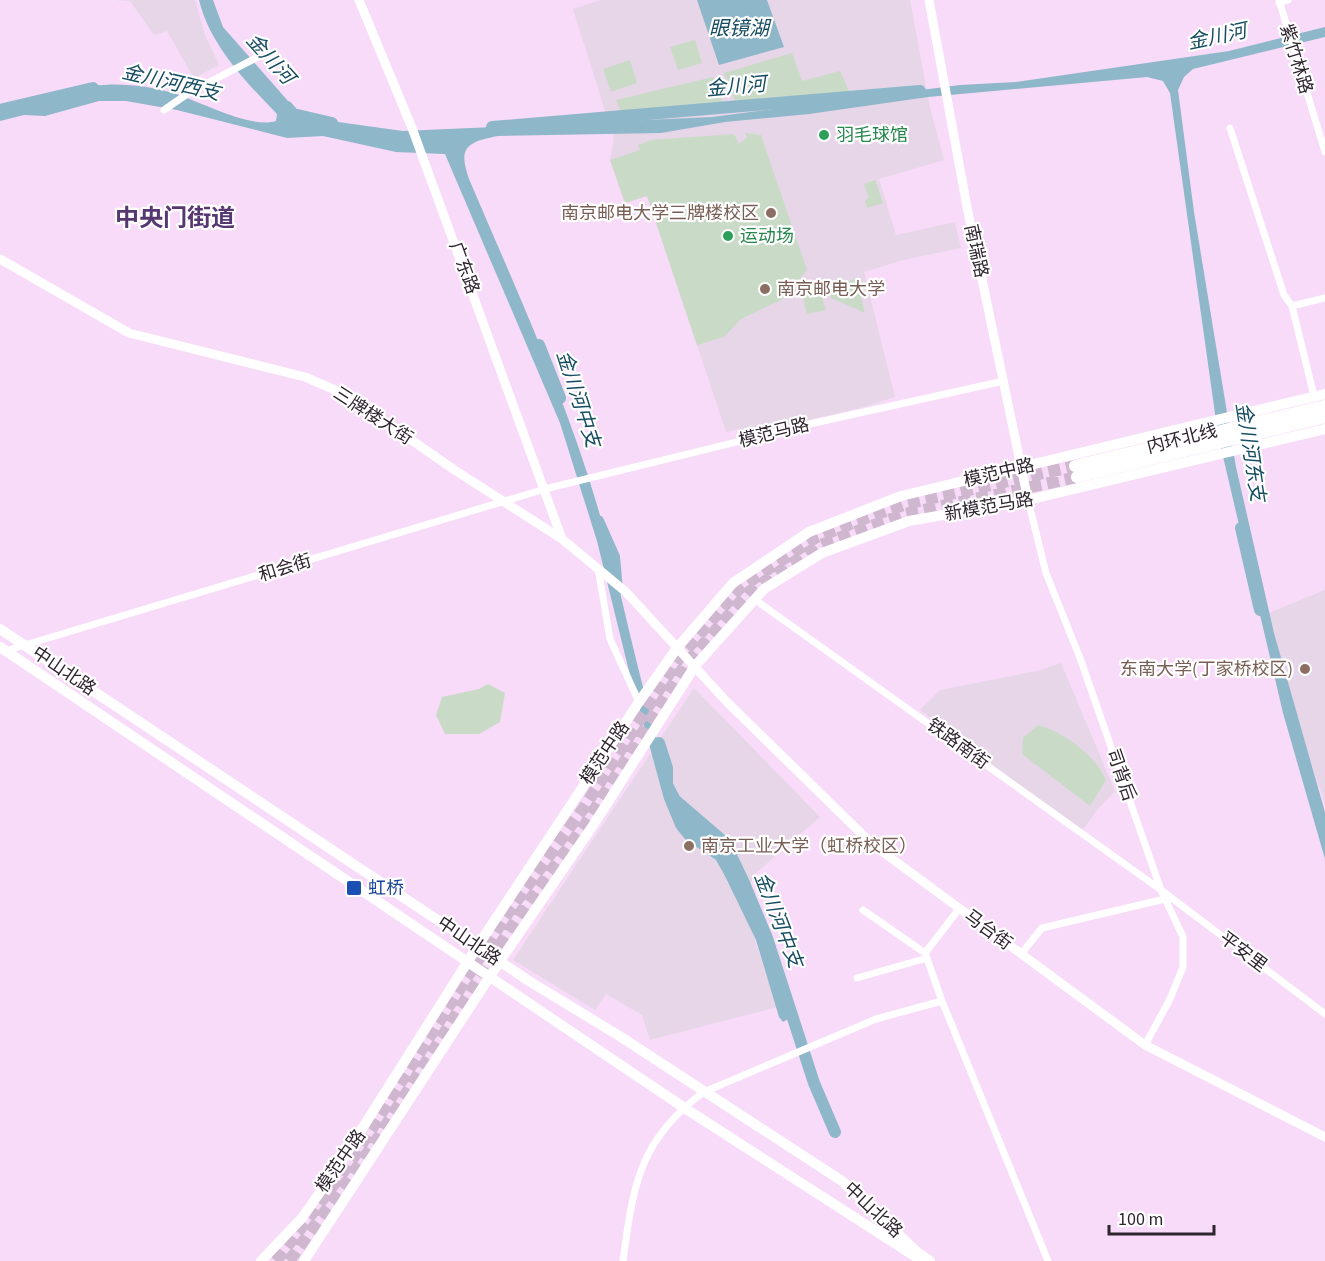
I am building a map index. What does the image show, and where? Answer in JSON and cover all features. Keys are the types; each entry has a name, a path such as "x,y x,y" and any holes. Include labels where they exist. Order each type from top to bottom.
{"highway":[{"path":"1277,417 1321,396"},
{"name":"内环北线","path":"1325,406 1277,417 1253,429 1202,452 1076,472 1209,432 1253,429 1325,417"},
{"path":"1253,429 1325,427"}],"main road":[{"path":"1253,429 1321,396"},
{"name":"模范中路","path":"267,1260 302,1218 341,1162 477,947 639,702 677,648 733,583 809,532 901,496 1197,424 1253,429"},
{"name":"新模范马路","path":"695,666 754,599 775,581 822,553 909,521 1028,500 1202,452"},
{"name":"中山北路","path":"0,629 477,947 842,1181 930,1261"},
{"name":"中山北路","path":"2,650 683,1107 921,1261"},
{"name":"模范中路","path":"304,1261 490,976 600,814 695,666"}],"street":[{"name":"广东路","path":"359,0 412,128 562,539"},
{"name":"南瑞路","path":"929,0 944,71 967,207 1028,500"},
{"path":"1279,3 1288,0"},
{"name":"紫竹林路","path":"1279,3 1325,152"},
{"path":"164,110 190,92 260,56"},
{"path":"1230,128 1284,295 1292,306 1321,396"},
{"name":"三牌楼大街","path":"0,259 129,333 305,377 347,395 562,539 626,592 695,666"},
{"path":"1292,306 1325,298"},
{"name":"模范马路","path":"545,489 1004,381"},
{"name":"和会街","path":"2,650 545,489"},
{"name":"司背后","path":"1028,500 1046,573 1080,658 1161,890 1183,937 1183,967 1170,999 1146,1045"},
{"path":"598,568 610,639 639,702"},
{"name":"铁路南街","path":"754,599 1161,890"},
{"name":"马台街","path":"695,666 726,701 872,844 1146,1045 1325,1137"},
{"name":"平安里","path":"1161,890 1325,1014"},
{"path":"1021,954 1042,928 1165,899"},
{"path":"857,978 926,955 959,909"},
{"path":"863,910 926,955 942,1001 1048,1261"},
{"path":"623,1261 632,1200 649,1149 683,1107 704,1092 876,1019 942,1001"}],"shaded area":[{"path":"115,0 195,0 205,35 219,65 194,78 167,31 154,35 130,1"},
{"name":"南京邮电大学三牌楼校区","path":"601,0 910,0 930,108 944,160 879,179 896,235 955,222 961,248 903,260 864,272 895,397 864,407 740,436 738,429 726,432 647,196 625,203 610,160 614,139 573,9"},
{"name":"东南大学(丁家桥校区)","path":"1325,590 1325,804 1299,726 1269,613"},
{"path":"1061,663 1115,791 1081,832 920,710 940,690 1037,671"},
{"name":"南京工业大学（虹桥校区）","path":"694,688 820,817 755,874 742,901 777,1007 650,1040 642,1015 606,994 595,1010 513,960"}],"green space":[{"path":"695,40 702,63 678,70 670,47"},
{"path":"792,53 802,81 840,71 851,95 738,108 724,73"},
{"path":"630,60 637,83 611,92 603,69"},
{"path":"713,77 726,111 622,115 616,100"},
{"name":"运动场","path":"745,133 761,135 807,270 781,300 741,319 724,337 697,345 647,196 625,203 610,160 640,150 638,145 651,140 734,134 739,144 747,138"},
{"path":"875,180 883,203 867,208 865,200 869,198 864,184"},
{"path":"856,279 865,313 831,298 828,288"},
{"path":"816,281 826,310 807,314 802,293"},
{"path":"488,684 505,693 500,722 479,734 445,734 436,715 442,697 479,689"},
{"path":"1038,725 1058,733 1078,746 1087,753 1101,771 1106,780 1090,806 1022,754 1023,738"}],"water":[{"path":"199,0 213,0 223,27 302,117 403,131 712,117 960,85 1016,82 1229,51 1325,27 1325,37 1193,69 1184,77 1178,90 1194,212 1236,467 1274,633 1325,812 1325,859 1283,713 1218,435 1170,93 1163,81 1147,77 928,97 809,114 725,122 661,133 498,136 478,141 467,148 464,160 469,179 538,341 584,463 605,532 669,783 684,808 724,854 743,889 779,980 788,1019 783,1022 779,1017 756,940 725,876 716,860 685,839 676,828 664,799 597,541 560,423 445,154 396,152 323,136 287,138 177,110 126,101 99,101 45,116 24,115 0,121 0,108 82,88 114,84 166,91 226,114 253,121 276,121 277,114 241,75 220,47 211,32"},
{"name":"眼镜湖","path":"697,0 767,0 784,47 719,65"}],"waterway":[{"name":"金川河西支","path":"0,110 93,88"},
{"name":"金川河","path":"492,127 920,91"},
{"name":"金川河","path":"287,107 293,114 332,123"},
{"name":"金川河中支","path":"539,345 560,398"},
{"name":"金川河中支","path":"598,521 614,557 617,590"},
{"name":"金川河东支","path":"1241,528 1260,610"},
{"name":"金川河中支","path":"659,743 667,768 667,785 675,800 725,843 744,883 767,938 814,1083 835,1132"}],"tunnel":[{"path":"276,1261 350,1163 505,917 583,809 679,658 740,588 815,538 863,519 906,504 1075,466"},
{"path":"289,1261 374,1144 521,912 586,823 685,665 749,592 818,546 905,514 1077,477"}],"place":[{"name":"羽毛球馆","path":"824,135"},
{"name":"南京邮电大学三牌楼校区","path":"771,213"},
{"name":"运动场","path":"728,236"},
{"name":"南京邮电大学","path":"765,289"},
{"name":"东南大学(丁家桥校区)","path":"1305,669"},
{"name":"南京工业大学（虹桥校区）","path":"689,846"},
{"name":"虹桥","path":"354,888"}],"district":[{"name":"中央门街道","path":"175,218"}]}
